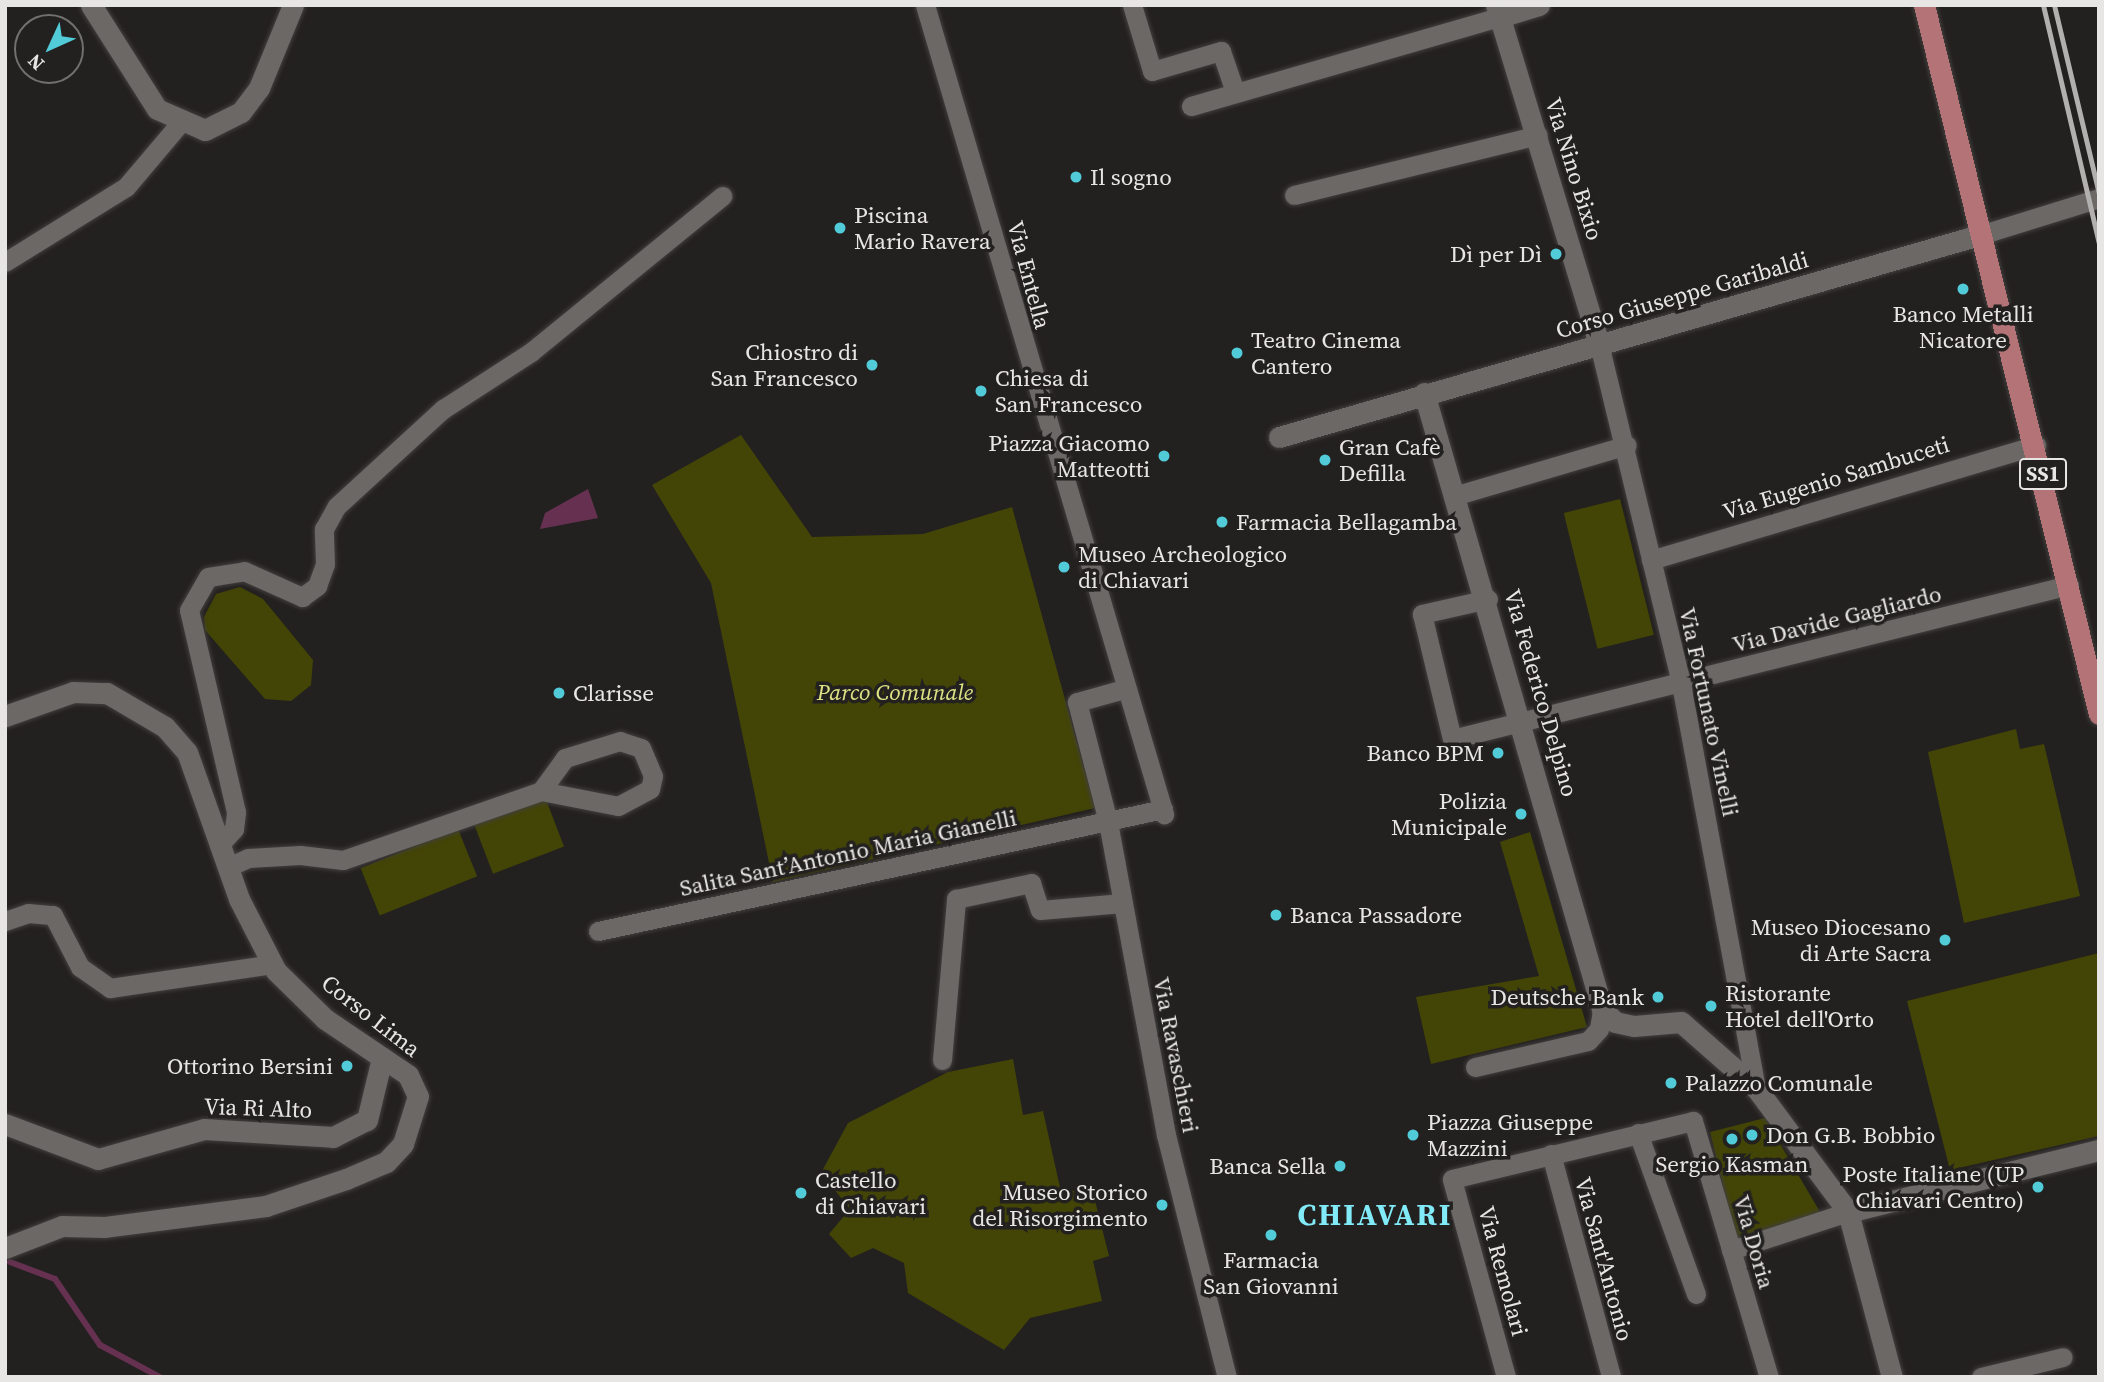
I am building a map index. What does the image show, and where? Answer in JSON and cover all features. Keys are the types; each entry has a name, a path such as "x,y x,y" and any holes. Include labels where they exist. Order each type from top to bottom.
{"main road":[{"name":"SS1","path":"1924,5 2036,445 2099,714"}],"street":[{"path":"91,5 156,109 180,122 205,130 240,112 259,88 293,5"},
{"name":"Via Entella","path":"925,5 1049,438 1084,540 1124,688"},
{"path":"1132,5 1152,71 1221,51 1235,92"},
{"path":"1191,106 1498,11 1539,5"},
{"name":"Via Nino Bixio","path":"1498,11 1538,135 1600,348"},
{"path":"5,262 126,187 180,122"},
{"path":"1294,195 1538,135"},
{"path":"221,843 234,829 236,812 189,610 208,578 244,571 302,597 317,586 325,564 324,530 337,506 443,409 531,352 722,196"},
{"name":"Corso Giuseppe Garibaldi","path":"1279,437 1424,393 1600,348 2099,198"},
{"name":"Via Fortunato Vinelli","path":"1600,348 1626,445 1681,684 1756,1088"},
{"name":"Via Federico Delpino","path":"1424,393 1488,599 1602,1009"},
{"path":"1454,496 1626,445"},
{"name":"Via Eugenio Sambuceti","path":"1651,560 2036,445"},
{"name":"Via Davide Gagliardo","path":"1488,599 1422,614 1452,739 1524,725 2069,584"},
{"name":"Salita Sant’Antonio Maria Gianelli","path":"598,931 1163,811 1124,688"},
{"name":"Via Ravaschieri","path":"1124,688 1077,702 1108,822 1166,1135 1209,1294 1227,1377"},
{"name":"Corso Lima","path":"5,716 73,692 107,693 164,727 187,752 228,867 272,964 324,1019 408,1075 418,1096 415,1122 386,1162 266,1206 105,1227 62,1226 5,1248"},
{"path":"228,867 248,858 300,855 342,860 541,791 618,806 650,789 653,776 641,748 620,741 565,758 541,791"},
{"path":"942,1060 956,898 1031,883 1040,910 1123,903"},
{"path":"5,921 28,913 53,915 80,967 110,988 272,964"},
{"path":"1602,1009 1615,1022 1634,1026 1681,1022 1756,1088 1848,1212 1892,1377"},
{"path":"1475,1068 1588,1041 1599,1029 1602,1009"},
{"name":"Via Ri Alto","path":"5,1124 98,1159 204,1129 333,1137 367,1120 383,1058"},
{"name":"Via Doria","path":"1638,1133 1693,1121 1769,1377"},
{"path":"1551,1154 1638,1133 1696,1294"},
{"path":"1731,1250 1848,1212 2099,1150"},
{"name":"Via Remolari","path":"1506,1377 1452,1179 1551,1154"},
{"name":"Via Sant'Antonio","path":"1551,1154 1611,1377"},
{"path":"1981,1377 2063,1357"}],"green space":[{"name":"Parco Comunale","path":"741,435 812,537 923,534 1012,507 1095,808 773,882 711,583 652,485"},
{"path":"1620,499 1654,635 1598,649 1564,513"},
{"path":"240,587 263,599 313,660 311,685 291,701 265,699 205,630 204,617 216,594"},
{"path":"2016,729 2020,749 2044,744 2080,896 1964,923 1928,752"},
{"path":"545,797 564,846 493,874 474,824"},
{"path":"458,829 477,876 380,916 361,868"},
{"path":"1530,832 1587,1027 1431,1064 1416,997 1539,976 1500,842"},
{"path":"2099,953 2099,1136 1950,1170 1907,1001"},
{"path":"1013,1059 1023,1115 1043,1111 1061,1192 1092,1189 1109,1256 1093,1261 1102,1301 1030,1318 1004,1350 908,1293 904,1263 873,1248 851,1258 829,1234 850,1209 821,1173 848,1123 948,1072"},
{"path":"1765,1118 1820,1212 1736,1239 1710,1132"}],"shaded area":[{"path":"588,489 598,518 540,529 545,513"}],"waterway":[{"path":"10,1262 55,1279 100,1345 160,1377"}],"railway":[{"path":"2043,5 2099,243"},
{"path":"2054,5 2099,194"}],"place":[{"name":"Il sogno","path":"1076,177"},
{"name":"Piscina Mario Ravera","path":"840,228"},
{"name":"Dì per Dì","path":"1556,254"},
{"name":"Banco Metalli Nicatore","path":"1963,289"},
{"name":"Teatro Cinema Cantero","path":"1237,353"},
{"name":"Chiostro di San Francesco","path":"872,365"},
{"name":"Chiesa di San Francesco","path":"981,391"},
{"name":"Piazza Giacomo Matteotti","path":"1164,456"},
{"name":"Gran Cafè Defilla","path":"1325,460"},
{"name":"Farmacia Bellagamba","path":"1222,522"},
{"name":"Museo Archeologico di Chiavari","path":"1064,567"},
{"name":"Clarisse","path":"559,693"},
{"name":"Banco BPM","path":"1498,753"},
{"name":"Polizia Municipale","path":"1521,814"},
{"name":"Banca Passadore","path":"1276,915"},
{"name":"Museo Diocesano di Arte Sacra","path":"1945,940"},
{"name":"Deutsche Bank","path":"1658,997"},
{"name":"Ristorante Hotel dell'Orto","path":"1711,1006"},
{"name":"Ottorino Bersini","path":"347,1066"},
{"name":"Palazzo Comunale","path":"1671,1083"},
{"name":"Piazza Giuseppe Mazzini","path":"1413,1135"},
{"name":"Don G.B. Bobbio","path":"1752,1135"},
{"name":"Sergio Kasman","path":"1732,1139"},
{"name":"Banca Sella","path":"1340,1166"},
{"name":"Poste Italiane (UP Chiavari Centro)","path":"2038,1187"},
{"name":"Castello di Chiavari","path":"801,1193"},
{"name":"Museo Storico del Risorgimento","path":"1162,1205"},
{"name":"Farmacia San Giovanni","path":"1271,1235"}],"district":[{"name":"CHIAVARI","path":"1375,1215"}]}
